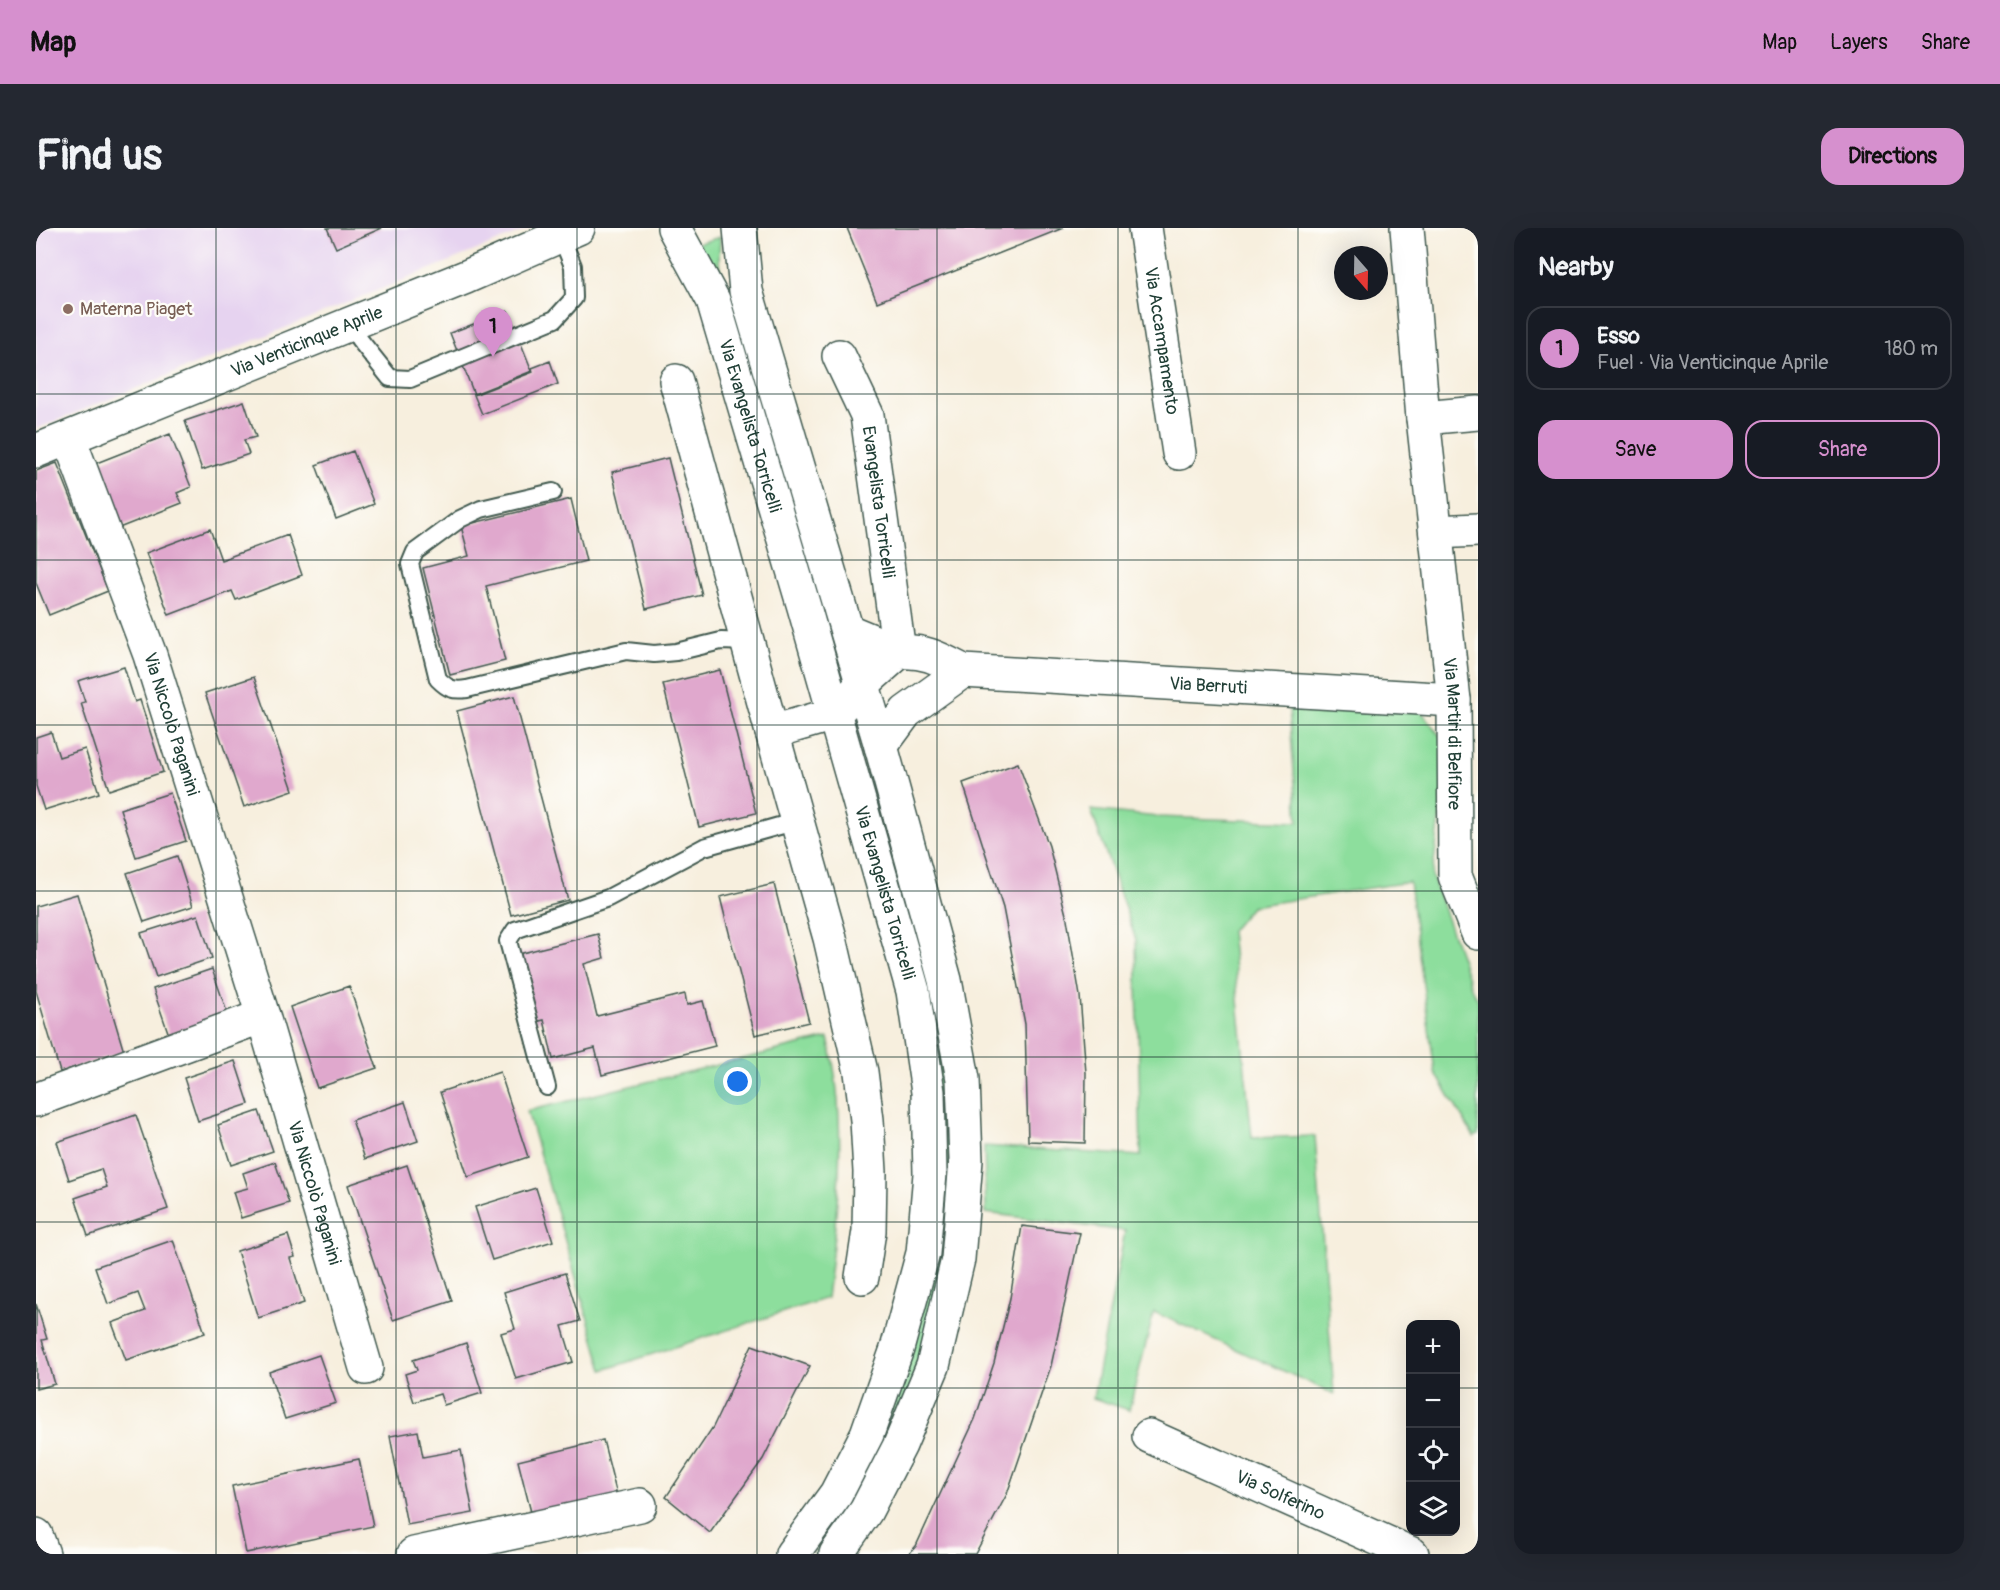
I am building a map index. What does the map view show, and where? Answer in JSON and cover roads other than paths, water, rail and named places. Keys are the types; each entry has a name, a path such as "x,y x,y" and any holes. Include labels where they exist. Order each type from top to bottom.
{"street":[{"name":"Via Evangelista Torricelli","path":"674,228 713,300 913,991 928,1092 930,1174 923,1253 897,1349 867,1434 836,1494 792,1554"},
{"name":"Via Evangelista Torricelli","path":"740,228 746,291 881,746 945,980 963,1079 966,1160 958,1259 933,1366 900,1445 871,1502 836,1554"},
{"name":"Via Accampamento","path":"1145,228 1179,453"},
{"name":"Via Martiri di Belfiore","path":"1407,228 1423,418 1454,700 1455,876 1478,933"},
{"name":"Via Venticinque Aprile","path":"36,451 350,324 569,232"},
{"name":"Evangelista Torricelli","path":"839,356 867,415 901,652 908,684 906,712"},
{"path":"676,381 830,938 861,1072 870,1172 869,1231 862,1277"},
{"path":"1423,418 1478,413"},
{"name":"Via Niccolò Paganini","path":"69,438 150,655 263,1016 366,1368"},
{"path":"1436,532 1478,530"},
{"name":"Via Berruti","path":"848,631 901,652 917,651 934,655 963,671 1454,700"},
{"path":"772,732 834,714 863,684 901,652"},
{"path":"881,746 906,712 963,671"},
{"path":"36,1100 263,1016"},
{"name":"Via Solferino","path":"1149,1436 1412,1554"},
{"path":"414,1554 640,1505"},
{"path":"36,1535 43,1554"}],"lane":[{"path":"350,324 390,378 410,379 555,319 574,298 569,232"},
{"path":"553,492 481,509 460,519 415,552 410,564 415,586 438,679 447,689 455,691 466,689 626,651 654,654 676,652 721,641 747,642"},
{"path":"547,1087 508,941 515,930 608,898 704,847 797,821"}],"place":[{"name":"Materna Piaget","path":"68,309"},
{"name":"Esso","path":"493,357"}]}
